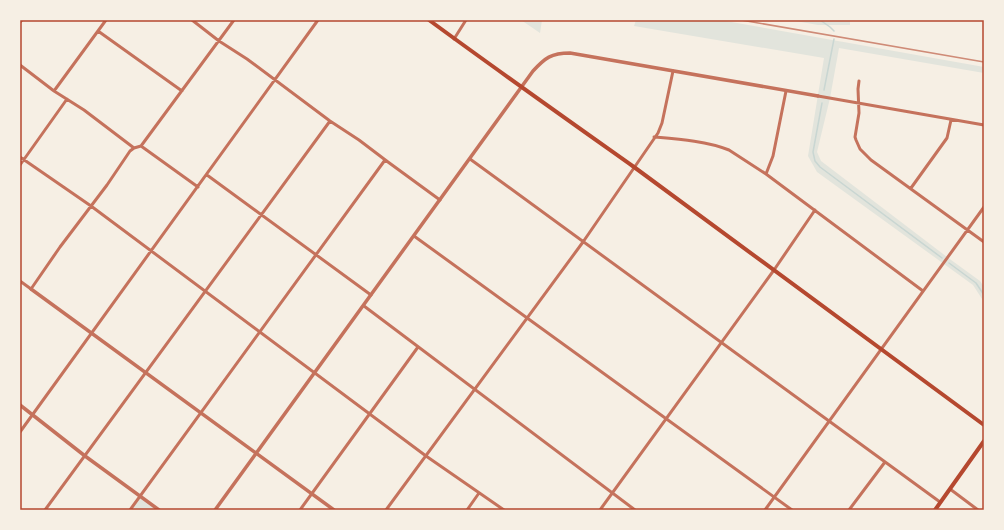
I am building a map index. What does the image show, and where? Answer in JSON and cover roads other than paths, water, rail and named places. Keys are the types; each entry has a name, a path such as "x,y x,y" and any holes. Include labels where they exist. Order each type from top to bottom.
{"main road":[{"path":"429,20 774,270 984,425"},
{"path":"934,510 984,441"}],"street":[{"path":"54,91 106,20"},
{"path":"192,20 440,200"},
{"path":"31,289 130,151 141,146 234,20"},
{"path":"20,432 318,20"},
{"path":"454,39 466,20"},
{"path":"98,31 182,91"},
{"path":"215,510 533,71 545,59 564,53 580,55 984,125"},
{"path":"20,65 134,148"},
{"path":"386,510 583,242 661,127 673,71"},
{"path":"859,81 859,114 855,137 857,145 863,153 984,242"},
{"path":"766,174 773,156 786,91"},
{"path":"20,165 67,99"},
{"path":"45,510 330,120"},
{"path":"911,188 947,138 951,120"},
{"path":"654,137 704,143 722,147 736,155 766,174 923,291"},
{"path":"141,146 198,187"},
{"path":"20,157 91,206 426,456 504,510"},
{"path":"470,159 940,502"},
{"path":"130,510 385,160"},
{"path":"207,174 371,295"},
{"path":"765,510 984,207"},
{"path":"600,510 722,343 815,210"},
{"path":"414,236 792,510"},
{"path":"20,281 334,510"},
{"path":"364,306 635,510"},
{"path":"300,510 418,347"},
{"path":"20,405 85,456 159,510"},
{"path":"849,510 885,462"},
{"path":"950,489 978,510"},
{"path":"467,510 479,493"}],"waterway":[{"path":"820,20 834,31"},
{"path":"824,90 834,39"},
{"path":"822,103 813,152 815,161 820,167 942,258"},
{"path":"949,263 976,283 984,295"}],"railway":[{"path":"741,20 984,62"}]}
